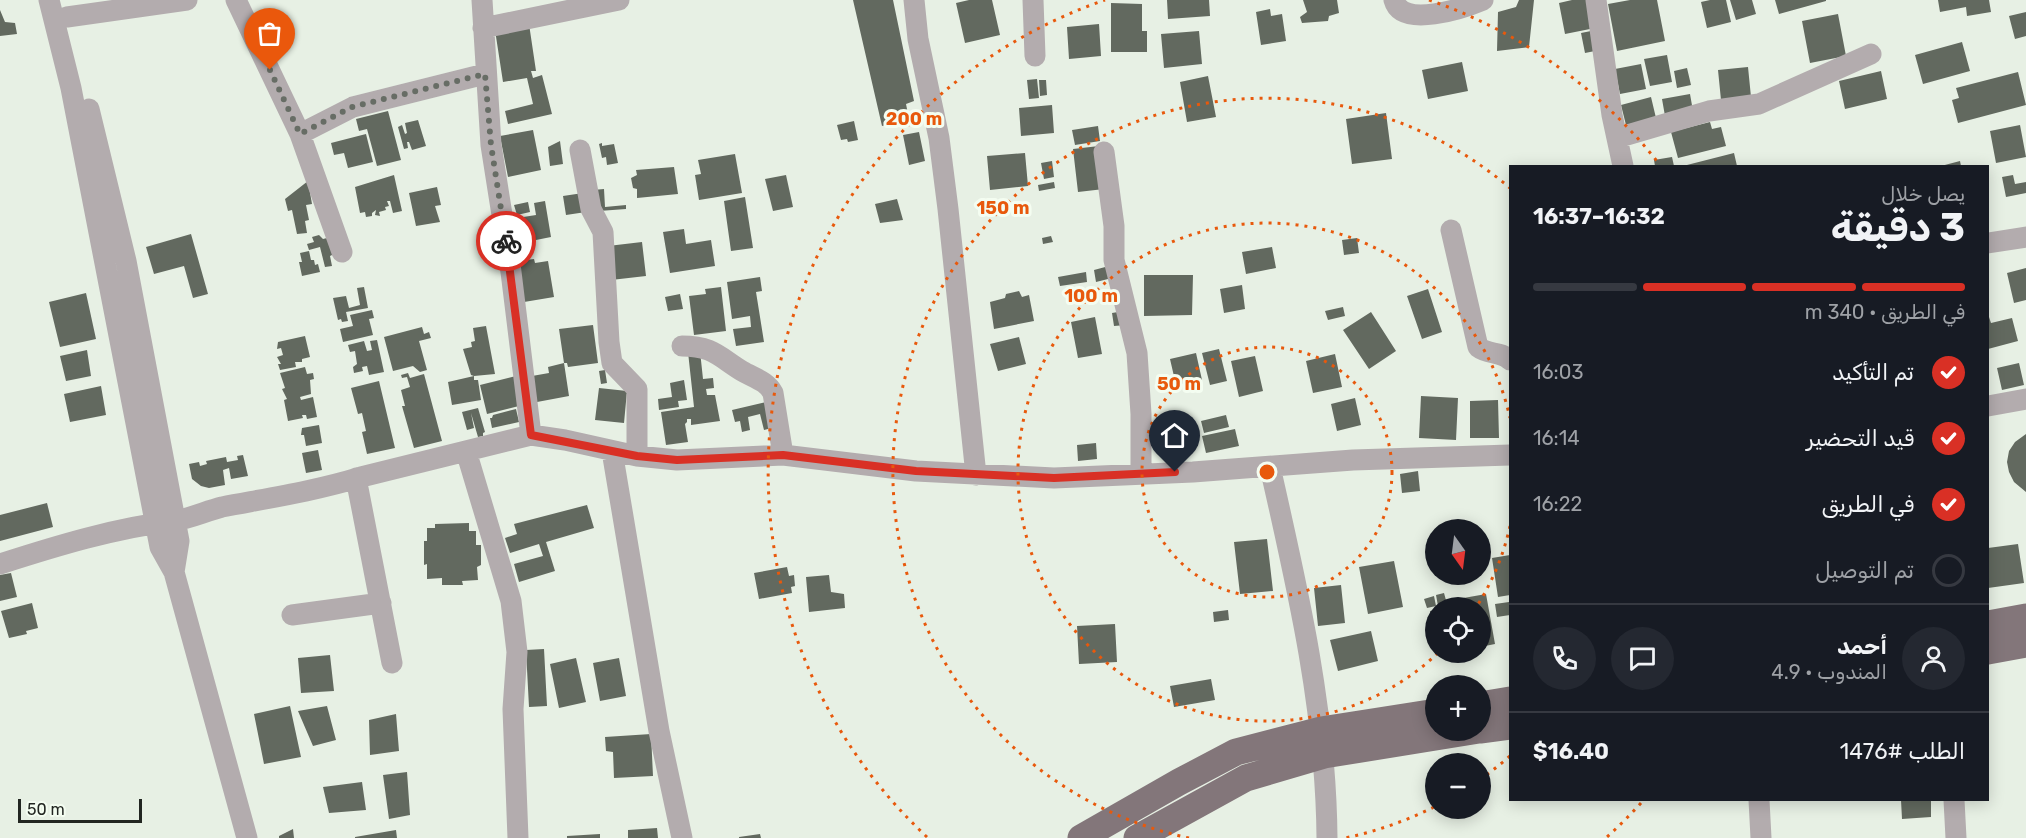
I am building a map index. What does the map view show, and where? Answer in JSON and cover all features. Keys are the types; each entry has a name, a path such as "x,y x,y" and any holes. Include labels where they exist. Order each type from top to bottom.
{"main road":[{"path":"1989,624 2026,617"},
{"path":"1989,651 2026,644"},
{"path":"1491,703 1509,700"},
{"path":"1137,838 1184,810 1246,778 1323,742 1425,715"},
{"path":"1491,729 1509,726"},
{"path":"1081,838 1236,752 1323,742 1425,734"}],"street":[{"path":"48,0 71,88 164,522 178,542 174,572 247,838"},
{"path":"164,522 126,261 65,9 187,0"},
{"path":"236,0 300,134 342,252"},
{"path":"482,0 491,145 511,272 531,435"},
{"path":"483,28 619,0"},
{"path":"914,0 918,39 939,138 947,197 976,475"},
{"path":"1033,0 1035,56"},
{"path":"1394,0 1395,6 1407,14 1420,14 1458,10 1483,0"},
{"path":"1596,0 1623,165"},
{"path":"1617,138 1709,111 1759,104 1871,54"},
{"path":"300,134 352,107 485,74"},
{"path":"580,150 591,210 603,232 612,363 637,389 637,456"},
{"path":"1104,152 1114,226 1114,260 1137,353 1141,414 1141,473"},
{"path":"1451,230 1478,347 1484,352 1505,354 1509,359"},
{"path":"1989,243 2026,237"},
{"path":"682,346 696,346 721,356 770,386 783,455"},
{"path":"1989,406 2026,399"},
{"path":"0,564 55,546 110,532 291,495 531,435 637,456 677,460 783,455 916,471 1054,478 1270,467 1353,460 1509,456"},
{"path":"466,451 511,601 514,622 517,652 513,708 518,838"},
{"path":"612,451 659,731 682,838"},
{"path":"1270,467 1299,592 1323,742 1327,838"},
{"path":"356,478 392,663"},
{"path":"292,615 381,603"},
{"path":"1759,801 1761,838"},
{"path":"1954,801 1956,838"}],"building":[{"path":"853,0 893,0 914,101 906,104 909,119 882,126"},
{"path":"969,0 992,0 1000,35 965,43 956,3"},
{"path":"1167,0 1209,0 1210,16 1168,19"},
{"path":"1303,0 1337,0 1339,13 1329,16 1328,21 1302,23 1300,17 1307,12"},
{"path":"1519,0 1534,0 1529,47 1497,51 1498,12 1516,7"},
{"path":"1590,0 1595,28 1565,34 1559,3"},
{"path":"1630,0 1657,0 1665,41 1617,51 1608,4"},
{"path":"1726,0 1731,22 1707,28 1701,2"},
{"path":"1730,0 1752,0 1756,14 1736,20"},
{"path":"1775,0 1826,0 1826,1 1779,14"},
{"path":"1938,0 1989,0 1991,12 1967,16 1966,7 1940,12"},
{"path":"1111,3 1142,4 1142,31 1147,31 1147,52 1111,52"},
{"path":"1270,9 1271,16 1282,14 1286,41 1261,45 1256,12"},
{"path":"0,10 5,22 15,23 17,34 0,36"},
{"path":"2026,12 2026,36 2015,39 2009,16"},
{"path":"1838,14 1846,56 1810,63 1802,21"},
{"path":"529,24 536,71 531,71 533,78 542,75 552,114 508,124 505,111 533,104 527,78 503,82 495,30"},
{"path":"1099,24 1101,56 1069,59 1067,27"},
{"path":"1596,30 1600,50 1585,53 1581,33"},
{"path":"1199,31 1202,64 1164,68 1161,34"},
{"path":"1962,42 1970,71 1923,84 1915,55"},
{"path":"1667,55 1672,82 1650,86 1644,59"},
{"path":"1462,62 1468,91 1428,99 1422,70"},
{"path":"1641,64 1646,89 1620,94 1615,69"},
{"path":"1748,67 1751,97 1721,100 1718,70"},
{"path":"1687,68 1691,85 1677,88 1674,71"},
{"path":"1881,71 1887,99 1845,109 1839,81"},
{"path":"2018,72 2026,105 1958,123 1952,100 1959,98 1956,88"},
{"path":"1208,76 1216,117 1187,122 1180,82"},
{"path":"1037,79 1039,98 1029,99 1027,80"},
{"path":"1039,80 1046,80 1047,95 1040,96"},
{"path":"1690,94 1693,111 1665,116 1662,99"},
{"path":"1651,97 1656,118 1626,125 1621,105"},
{"path":"1052,105 1054,133 1021,136 1019,108"},
{"path":"388,111 401,160 377,166 367,129 359,131 356,119"},
{"path":"1386,113 1392,159 1352,164 1346,119"},
{"path":"418,120 426,146 412,150 407,142 408,148 404,149 398,127 402,125 405,134 407,133 405,123"},
{"path":"854,121 858,140 848,142 847,139 841,140 837,125"},
{"path":"1710,122 1712,129 1721,127 1726,146 1678,158 1671,132"},
{"path":"2020,125 2026,157 1996,163 1990,131"},
{"path":"1098,126 1100,141 1075,145 1072,130"},
{"path":"533,130 541,170 508,177 500,136"},
{"path":"919,132 925,161 909,165 903,135"},
{"path":"366,134 373,162 348,168 344,153 334,155 331,143"},
{"path":"560,141 563,164 550,166 548,147"},
{"path":"602,143 602,146 614,144 618,163 607,165 606,157 602,158 599,144"},
{"path":"1099,146 1104,189 1078,192 1073,149"},
{"path":"1025,153 1028,186 990,190 987,156"},
{"path":"1734,153 1737,165 1687,165"},
{"path":"735,154 742,193 699,200 695,175 701,174 698,160"},
{"path":"1672,157 1674,165 1655,165 1654,160"},
{"path":"1052,161 1054,177 1044,179 1041,163"},
{"path":"1960,161 1961,165 1945,165"},
{"path":"674,167 678,194 637,198 637,189 633,188 631,178 637,175 636,170"},
{"path":"394,175 402,211 393,213 390,201 387,201 389,206 385,207 386,210 379,212 380,216 375,215 376,210 372,216 366,217 365,212 360,213 355,187"},
{"path":"786,175 793,207 773,211 765,179"},
{"path":"2013,175 2015,184 2026,182 2026,193 2006,197 2002,177"},
{"path":"308,181 312,204 306,205 309,220 305,221 307,233 297,234 292,210 288,211 285,199"},
{"path":"1054,182 1055,188 1039,191 1038,185"},
{"path":"437,187 441,205 435,206 440,222 416,226 409,193"},
{"path":"604,189 605,207 626,205 626,209 599,211 593,190"},
{"path":"583,193 586,212 566,215 563,196"},
{"path":"745,197 753,248 731,251 724,201"},
{"path":"897,199 903,220 880,223 875,204"},
{"path":"545,201 551,237 521,243 517,218 536,215 534,203"},
{"path":"528,202 530,212 517,215 514,205"},
{"path":"684,229 686,244 711,240 715,266 670,273 663,232"},
{"path":"191,234 208,294 193,298 184,266 154,274 146,247"},
{"path":"319,235 323,239 331,237 334,254 330,256 332,266 325,267 320,247 309,250 307,244 314,242 312,237"},
{"path":"1051,236 1053,242 1043,244 1042,238"},
{"path":"1357,238 1359,253 1344,255 1342,240"},
{"path":"642,242 646,276 611,280 608,246"},
{"path":"1272,247 1276,268 1246,274 1242,252"},
{"path":"309,251 311,260 314,260 315,265 318,264 320,272 302,276 300,253"},
{"path":"534,259 535,263 548,261 554,297 524,302 517,261"},
{"path":"1109,266 1112,278 1096,282 1094,270"},
{"path":"2026,268 2026,300 2014,303 2007,273"},
{"path":"1086,272 1087,282 1060,286 1058,277"},
{"path":"1144,275 1193,275 1192,315 1144,316"},
{"path":"760,277 762,291 756,292 764,342 736,346 733,329 751,327 750,316 732,319 727,282"},
{"path":"1242,285 1245,309 1224,313 1220,289"},
{"path":"364,287 368,308 346,312 348,321 338,320 333,298 346,296 349,308 360,305 357,288"},
{"path":"721,287 726,331 694,335 689,296 706,294 705,289"},
{"path":"1428,289 1442,332 1422,339 1407,296"},
{"path":"1019,291 1022,297 1029,295 1034,321 994,329 990,302 1005,298 1006,294"},
{"path":"86,293 96,339 60,347 49,302"},
{"path":"680,294 683,309 668,311 665,297"},
{"path":"1343,307 1345,316 1328,320 1325,311"},
{"path":"372,310 374,318 369,319 373,335 343,342 340,329 353,326 350,315"},
{"path":"1124,311 1126,325 1114,326 1112,313"},
{"path":"1371,312 1396,351 1369,369 1343,330"},
{"path":"1095,317 1102,354 1078,358 1071,322"},
{"path":"1989,317 1991,323 2012,318 2018,341 1989,349"},
{"path":"593,325 598,363 568,367 567,363 564,363 559,329"},
{"path":"486,326 495,374 474,376 471,375 463,349 472,347 471,342 475,341 473,328"},
{"path":"422,327 424,334 429,332 431,338 419,341 427,370 420,372 413,366 393,371 384,337"},
{"path":"305,336 310,357 302,359 302,362 295,362 296,367 280,370 278,364 281,364 277,357 283,355 281,348 277,349 278,342"},
{"path":"1019,337 1026,364 998,371 990,344"},
{"path":"377,340 384,372 369,375 367,366 362,367 363,371 354,373 353,367 357,364 355,351 350,352 348,345 364,341 367,351 372,350 370,341"},
{"path":"1219,349 1227,381 1210,385 1202,353"},
{"path":"87,350 91,376 66,381 60,356"},
{"path":"700,351 703,379 713,378 714,388 706,389 707,395 715,395 720,421 691,425 691,419 687,419 685,424 688,442 666,445 661,412 694,407 688,352"},
{"path":"1196,353 1202,380 1176,385 1170,359"},
{"path":"1335,354 1342,387 1313,393 1306,361"},
{"path":"1255,356 1263,391 1239,397 1231,361"},
{"path":"564,363 569,396 537,402 532,376 549,373 548,367"},
{"path":"2019,363 2024,385 2002,390 1997,368"},
{"path":"305,367 307,374 313,373 314,379 310,380 311,394 300,397 301,400 313,397 317,417 307,419 306,415 302,415 303,418 288,421 284,400 287,399 282,389 285,388 280,373"},
{"path":"605,370 607,383 601,384 599,371"},
{"path":"408,373 410,378 424,374 442,441 414,448 402,406 405,406 401,390 410,387 407,377 402,378 401,375"},
{"path":"474,376 474,380 478,380 481,400 452,405 448,382"},
{"path":"516,376 523,405 487,414 480,385"},
{"path":"684,380 687,400 678,401 679,407 659,410 658,399 672,397 670,383"},
{"path":"379,381 395,448 367,454 362,432 366,431 362,413 358,414 351,388"},
{"path":"101,386 106,415 70,422 64,394"},
{"path":"599,388 627,391 624,423 595,420"},
{"path":"1421,396 1458,398 1456,440 1419,438"},
{"path":"1355,398 1361,425 1337,431 1331,404"},
{"path":"1498,400 1499,438 1470,438 1470,401"},
{"path":"766,402 772,428 764,430 760,414 748,417 750,430 742,432 740,421 735,422 732,410"},
{"path":"478,408 485,432 483,436 478,437 471,413 474,428 467,430 462,412"},
{"path":"516,409 519,422 492,428 490,418 493,415"},
{"path":"1226,415 1229,427 1204,433 1201,421"},
{"path":"319,425 322,443 306,446 304,435 301,435 302,428"},
{"path":"1235,429 1239,446 1206,453 1202,436"},
{"path":"2026,434 2026,492 2014,482 2007,462 2009,451 2015,442"},
{"path":"1096,443 1097,459 1078,461 1077,445"},
{"path":"318,450 322,470 306,473 302,453"},
{"path":"243,455 248,476 231,479 229,468 223,470 225,485 209,488 201,486 192,479 189,464 199,462 200,466 207,464 206,461 226,457 227,462 238,460 237,456"},
{"path":"1418,471 1420,491 1402,493 1400,474"},
{"path":"47,503 53,527 0,541 0,515"},
{"path":"587,505 594,528 546,542 555,571 519,582 514,564 543,556 539,544 510,553 505,538 517,534 514,524"},
{"path":"469,523 469,531 476,531 476,545 481,545 481,565 477,567 478,580 462,581 463,585 442,585 442,578 427,579 427,564 424,565 424,541 427,541 427,528 435,528 435,524"},
{"path":"1267,539 1273,591 1240,594 1234,542"},
{"path":"2018,544 2024,583 1989,588 1989,548"},
{"path":"1509,555 1509,595 1498,597 1492,558"},
{"path":"1394,561 1403,607 1368,614 1359,567"},
{"path":"787,567 789,576 794,575 795,586 791,587 792,593 759,599 754,573"},
{"path":"11,573 17,597 0,601 0,575"},
{"path":"829,575 831,592 844,594 845,608 809,612 806,577"},
{"path":"1341,585 1345,623 1318,626 1314,588"},
{"path":"1444,593 1445,597 1436,597 1436,595"},
{"path":"1486,594 1487,597 1469,597"},
{"path":"1509,602 1509,615 1497,617 1495,604"},
{"path":"32,603 38,628 26,631 27,634 9,638 1,611"},
{"path":"1228,610 1229,620 1214,622 1213,612"},
{"path":"1491,622 1495,644 1491,645"},
{"path":"1115,624 1117,662 1079,664 1077,626"},
{"path":"1371,631 1378,661 1338,671 1330,640"},
{"path":"544,649 547,706 529,707 526,650"},
{"path":"330,655 334,691 301,693 298,658"},
{"path":"576,658 586,702 559,708 550,664"},
{"path":"619,658 626,696 600,701 593,663"},
{"path":"1211,679 1215,700 1174,707 1170,686"},
{"path":"290,706 301,757 264,764 254,714"},
{"path":"327,706 336,740 313,746 298,711"},
{"path":"396,714 399,751 370,755 369,720"},
{"path":"651,734 653,776 614,778 613,752 606,751 605,737"},
{"path":"407,772 410,815 389,819 383,775"},
{"path":"362,782 366,810 329,813 323,787"},
{"path":"1901,801 1931,801 1931,817 1902,819"},
{"path":"657,828 658,838 628,838 628,830"},
{"path":"293,829 294,838 279,838 279,836"},
{"path":"396,830 397,838 355,838 355,837"},
{"path":"600,834 600,838 567,838 567,836"},
{"path":"760,834 761,838 739,838 739,837"}],"way so far":[{"path":"270,70 300,134 352,107 485,74 491,145 506,241"}],"route":[{"path":"506,241 531,435 637,456 677,460 783,455 916,471 1054,478 1175,472"}]}
